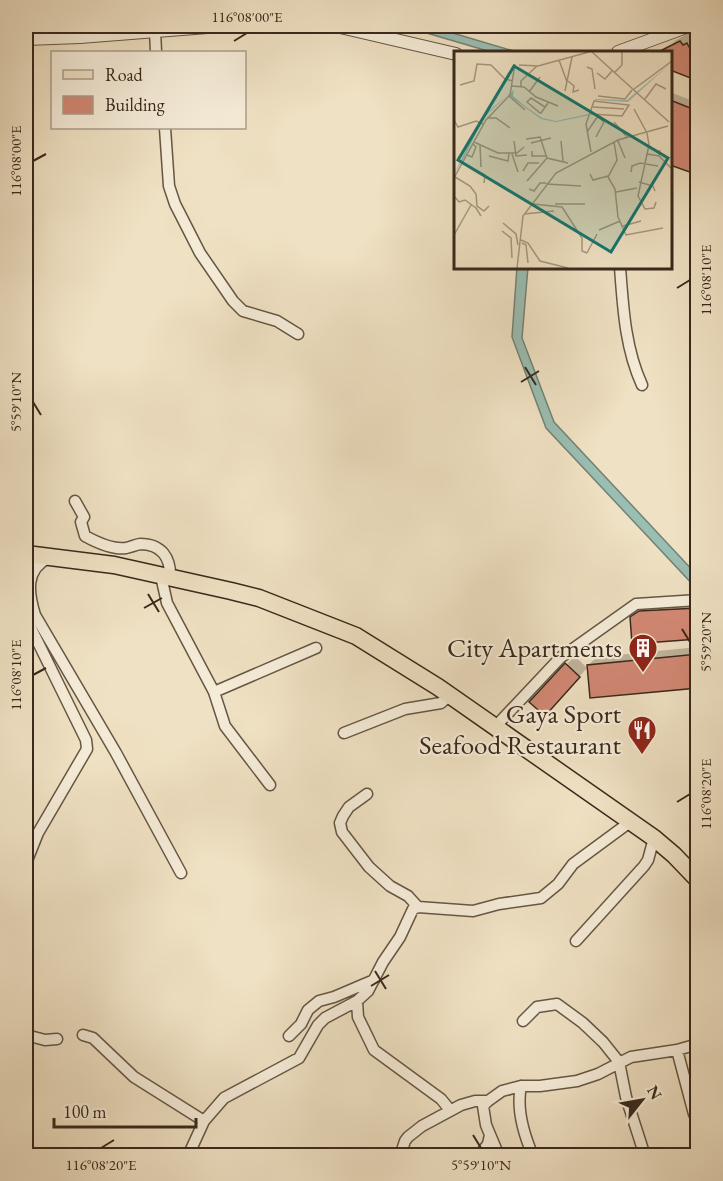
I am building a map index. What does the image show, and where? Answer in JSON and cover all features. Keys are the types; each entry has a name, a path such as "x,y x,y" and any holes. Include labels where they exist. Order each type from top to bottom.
{"main road":[{"path":"26,554 114,565 259,598 350,634 450,695 654,838 698,880"}],"street":[{"path":"26,39 220,26"},
{"path":"336,26 454,54"},
{"path":"621,51 689,26"},
{"path":"154,31 156,51"},
{"path":"165,129 169,186 174,204 200,254 233,301 243,311 277,321 298,334"},
{"path":"620,268 624,318 634,367 642,385"},
{"path":"75,501 84,518 81,522 85,536 94,541 122,548 138,544 150,545 162,551 171,565 166,577 167,603 214,693 225,726 270,785"},
{"path":"51,556 38,563 33,570 30,599 35,615 116,753 182,873"},
{"path":"495,727 560,658 636,604 698,600"},
{"path":"26,618 86,740 87,749 38,833 26,863"},
{"path":"214,693 316,648"},
{"path":"344,733 405,709 441,703 450,695"},
{"path":"367,794 349,807 343,816 340,823 342,832 369,867 390,885 408,896 418,907"},
{"path":"188,1155 204,1121 218,1104 232,1092 299,1058 318,1025 325,1018 357,1001 368,991 400,937 410,911 418,907 473,911 510,902 541,898 558,884 573,864 630,822"},
{"path":"576,941 644,866 654,838"},
{"path":"289,1036 301,1024 308,1010 319,1001 374,980"},
{"path":"357,1001 358,1017 374,1050 441,1099 450,1110"},
{"path":"523,1022 537,1007 557,1004 584,1023 603,1042 619,1062 626,1097 644,1153"},
{"path":"26,1035 45,1040 57,1039"},
{"path":"83,1035 93,1038 134,1077 204,1121"},
{"path":"499,1155 490,1135 483,1106 502,1091 521,1086 577,1081 598,1074 631,1057 677,1050 698,1044"},
{"path":"677,1050 694,1114 698,1119"},
{"path":"521,1086 518,1100 527,1141 533,1155"},
{"path":"400,1155 408,1137 422,1126 469,1102 488,1101"},
{"path":"479,1155 488,1144 490,1135"}],"water":[{"path":"403,26 429,26 514,51 488,51"},
{"path":"517,268 528,268 522,338 554,422 697,575 697,589 546,428 512,337"}],"building":[{"path":"680,41 683,45 687,43 689,47 698,50 698,81 672,71 672,51 660,51"},
{"path":"672,101 698,111 698,175 672,166"},
{"name":"City Apartments","path":"698,608 698,639 632,644 630,617 639,611"},
{"name":"City Apartments","path":"698,654 698,688 590,698 587,665"},
{"name":"City Apartments","path":"565,663 580,677 545,716 529,702"}],"place":[{"name":"City Apartments","path":"643,674"},
{"name":"Gaya Sport Seafood Restaurant","path":"642,756"}]}
